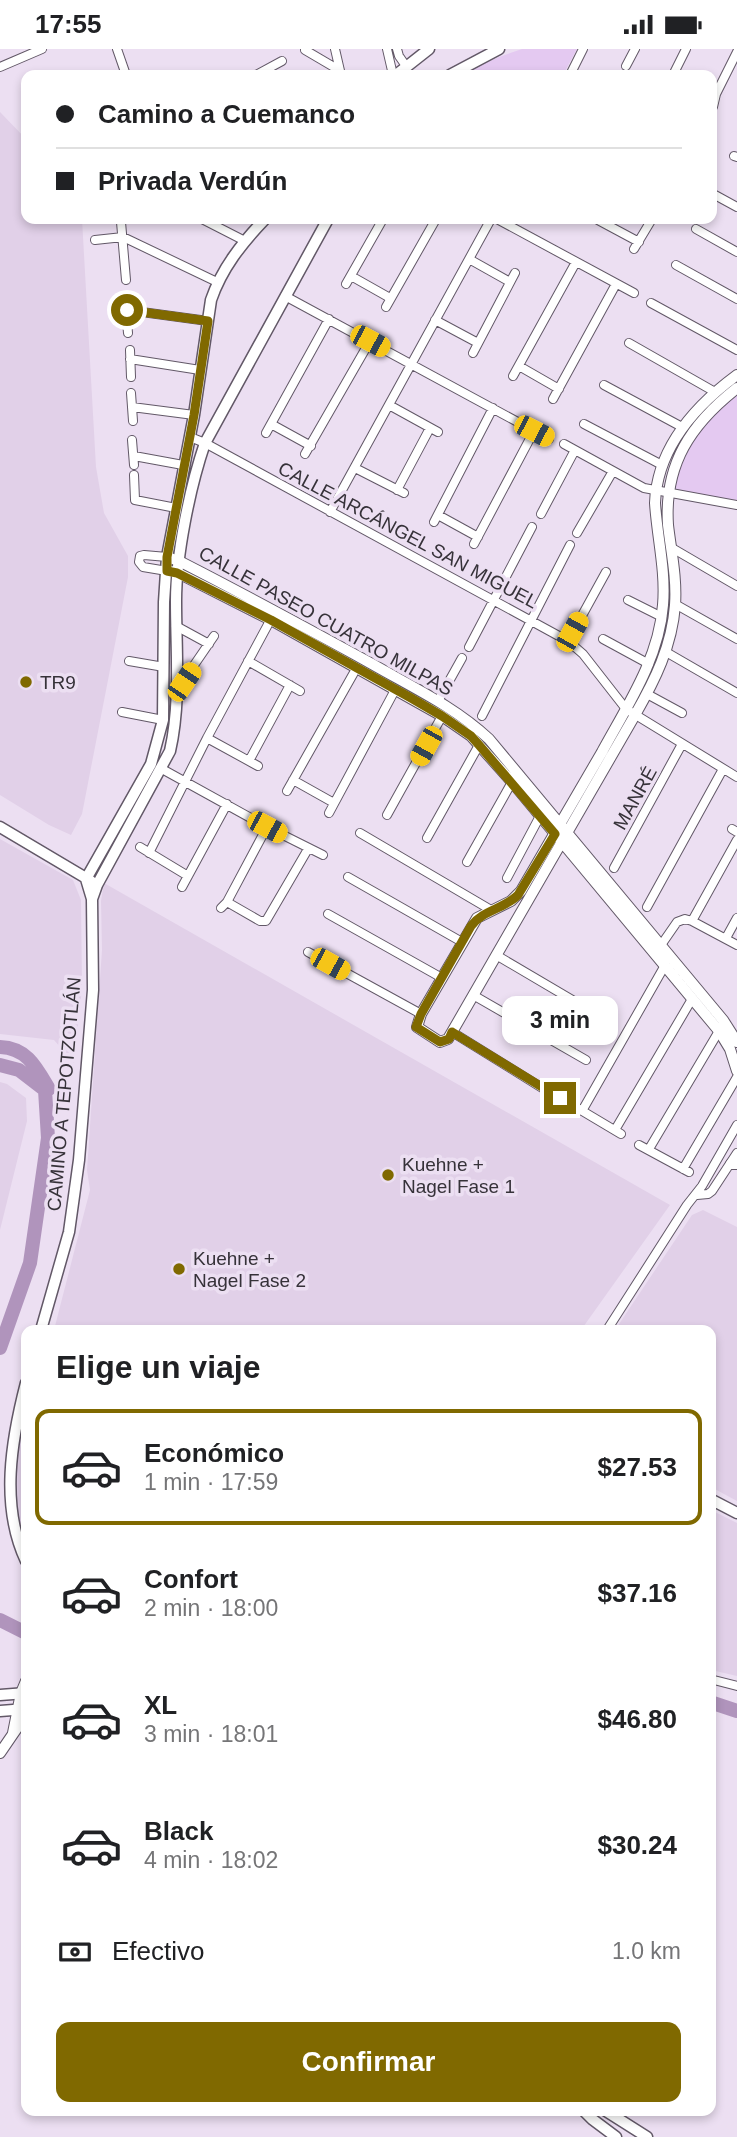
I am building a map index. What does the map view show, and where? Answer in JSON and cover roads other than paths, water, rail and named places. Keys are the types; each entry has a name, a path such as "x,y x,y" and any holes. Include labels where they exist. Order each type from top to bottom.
{"main road":[{"path":"401,70 429,49"},
{"path":"459,70 499,49"},
{"name":"CAMINO A TEPOTZOTLÁN","path":"92,899 97,885 162,769 175,732 176,626 172,572 167,557 194,415 211,300 217,282 245,240 260,224"},
{"name":"CAMINO A TEPOTZOTLÁN","path":"42,1325 69,1232 79,1160 92,1001 92,899 86,879 151,764 163,720 164,602 172,572 179,561 198,465 205,443 325,224"},
{"path":"0,827 97,885"},
{"path":"21,1402 9,1448 5,1481 6,1508 11,1529 21,1550"},
{"path":"716,1502 737,1513"},
{"path":"0,1695 21,1693"},
{"path":"0,1711 21,1711"},
{"path":"589,2116 616,2137"},
{"path":"614,2116 647,2137"}],"street":[{"path":"0,67 42,49"},
{"path":"117,49 125,70"},
{"path":"335,49 339,70"},
{"path":"387,49 393,70"},
{"path":"397,49 406,66"},
{"path":"575,70 583,49"},
{"path":"626,66 635,49"},
{"path":"678,70 686,49"},
{"path":"303,51 335,70"},
{"path":"717,88 737,52"},
{"path":"265,70 282,61"},
{"path":"717,196 737,207"},
{"path":"121,224 126,280"},
{"path":"212,224 245,240"},
{"path":"346,284 380,224"},
{"path":"351,276 388,303 433,224"},
{"path":"330,512 488,224"},
{"path":"506,224 634,293"},
{"path":"600,224 637,245 649,224"},
{"path":"696,229 737,252"},
{"path":"95,240 123,237 217,282"},
{"path":"468,260 510,282"},
{"path":"513,376 576,262"},
{"path":"676,265 737,299"},
{"path":"473,353 515,273"},
{"path":"553,399 616,284"},
{"path":"285,296 549,439"},
{"path":"125,299 128,333"},
{"path":"651,303 737,350"},
{"path":"127,310 208,321"},
{"path":"266,433 329,319"},
{"path":"435,320 478,343"},
{"path":"305,454 370,341"},
{"path":"629,342 715,392"},
{"path":"131,377 130,355 200,370"},
{"path":"519,366 559,389"},
{"path":"561,833 518,895 512,901 477,918 421,1014 416,1024 420,1031 440,1042 449,1039 630,712 649,664 662,618 663,580 656,530 655,492 663,465 682,427 715,392 737,375"},
{"path":"604,385 682,427"},
{"path":"630,712 647,694 666,652 675,604 668,524 668,493 674,469 687,440 708,413 737,388"},
{"path":"131,393 133,421"},
{"path":"355,468 400,491 434,430 389,405"},
{"path":"132,407 194,415"},
{"path":"493,408 436,519 476,541 534,431"},
{"path":"584,423 663,465"},
{"path":"271,424 311,446"},
{"name":"CALLE ARCÁNGEL SAN MIGUEL","path":"190,437 568,641 583,654 630,712"},
{"path":"132,440 135,500 177,508"},
{"path":"564,444 655,492 736,505"},
{"path":"541,514 575,450"},
{"path":"134,465 183,465"},
{"path":"577,533 613,471"},
{"path":"469,647 532,527"},
{"path":"482,716 570,545"},
{"path":"672,548 737,586"},
{"name":"CALLE PASEO CUATRO MILPAS","path":"561,833 540,816 479,745 474,732 438,701 414,693 395,690 356,669 273,615 172,572 143,567 139,562 141,556 167,557 179,561 414,693 442,716 474,732 489,739 561,833 658,950 723,1020 737,1042"},
{"path":"568,641 606,572"},
{"path":"628,600 662,618"},
{"path":"675,604 737,639"},
{"path":"149,853 273,615"},
{"path":"176,626 209,644"},
{"path":"177,690 214,636"},
{"path":"603,639 649,664"},
{"path":"666,652 737,693"},
{"path":"438,701 462,659"},
{"path":"130,661 164,667"},
{"path":"248,661 300,691"},
{"path":"287,790 356,669"},
{"path":"248,761 290,685"},
{"path":"328,813 395,690"},
{"path":"647,694 682,713"},
{"path":"122,712 163,720"},
{"path":"630,712 737,777"},
{"path":"387,815 442,716"},
{"path":"207,738 258,766"},
{"name":"MANRÉ","path":"614,868 682,744"},
{"path":"427,838 479,745"},
{"path":"151,764 323,855"},
{"path":"648,907 723,769"},
{"path":"293,780 334,803"},
{"path":"467,862 512,782"},
{"path":"182,887 227,804"},
{"path":"507,878 540,816"},
{"path":"267,827 224,905 260,921 266,921 308,849"},
{"path":"360,833 491,911"},
{"path":"692,921 737,839"},
{"path":"140,847 188,876"},
{"path":"348,877 462,942"},
{"path":"328,915 442,978"},
{"path":"726,938 737,918"},
{"path":"658,950 677,922 685,919 737,945"},
{"name":"CALLE PASEO CUATRO MILPAS","path":"658,950 664,967 719,1031 730,1049 737,1071"},
{"path":"308,952 421,1014"},
{"path":"495,955 608,1021"},
{"path":"664,967 578,1108 618,1132 692,999"},
{"path":"473,995 586,1060"},
{"path":"649,1149 719,1031"},
{"path":"452,1032 560,1098"},
{"path":"639,1145 685,1170 737,1077"},
{"path":"610,1325 687,1205 697,1195 737,1125"},
{"path":"697,1195 712,1191 735,1159"},
{"path":"716,1680 737,1686"},
{"path":"0,1753 21,1715"}],"waterway":[{"path":"0,1047 17,1051 30,1060 49,1089"},
{"path":"0,1065 19,1070 45,1090 48,1138 30,1263 0,1348"},
{"path":"0,1620 21,1630"},
{"path":"716,1704 737,1711"}],"place":[{"name":"TR9","path":"26,682"},
{"name":"Kuehne + Nagel Fase 1","path":"388,1175"},
{"name":"Kuehne + Nagel Fase 2","path":"179,1269"}]}
